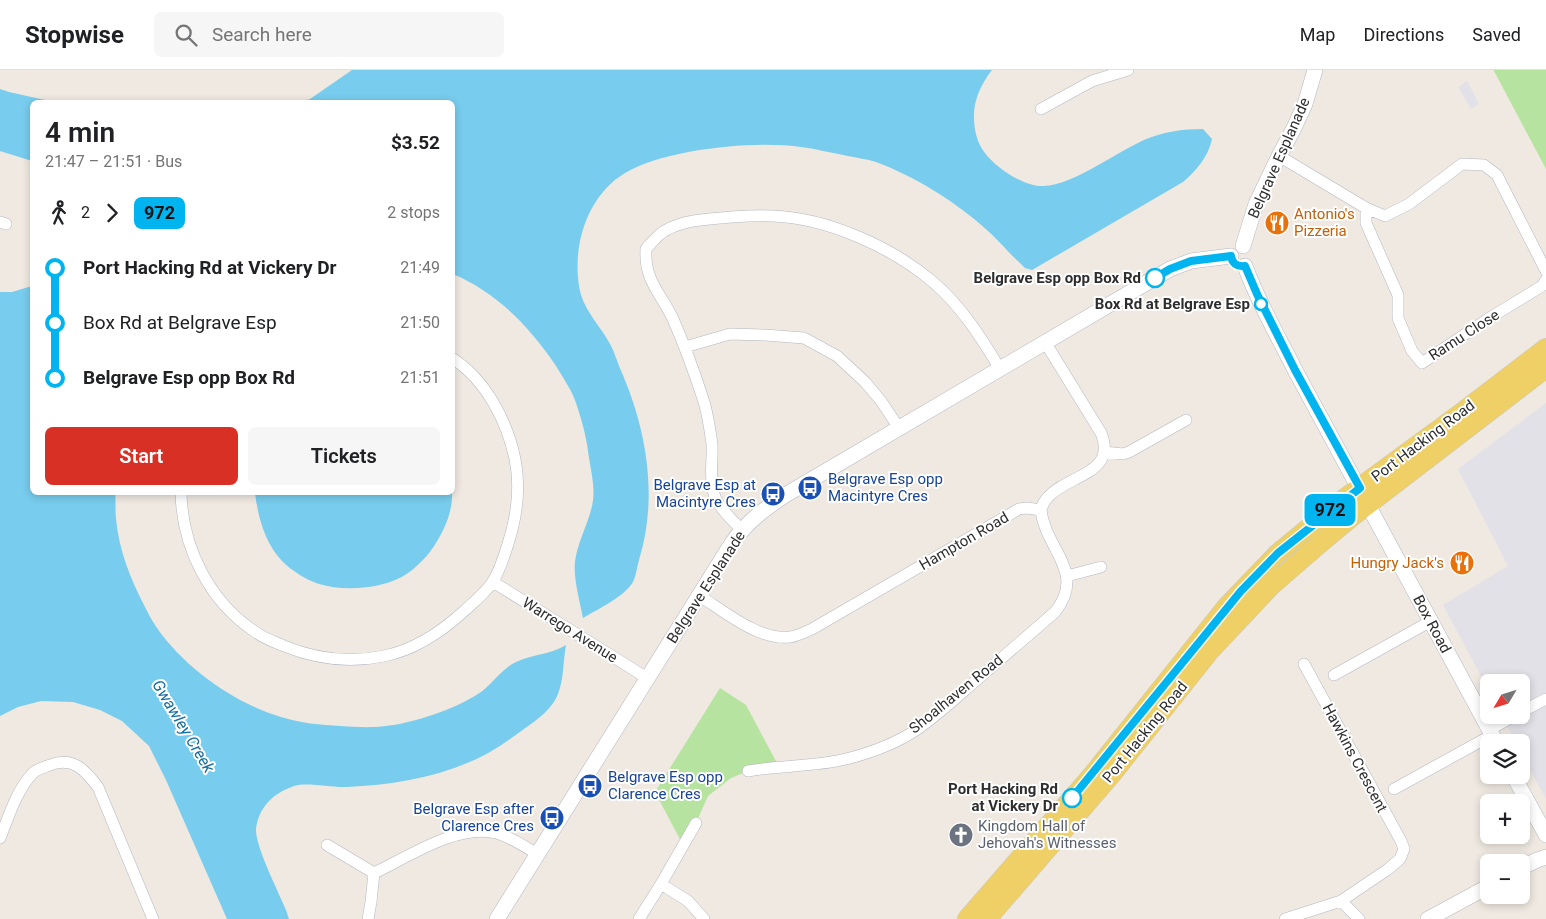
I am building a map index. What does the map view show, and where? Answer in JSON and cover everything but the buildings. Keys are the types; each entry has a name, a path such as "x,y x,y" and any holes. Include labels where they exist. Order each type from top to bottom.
{"main road":[{"name":"Port Hacking Road","path":"967,919 1097,769 1148,703 1241,591 1278,553 1360,488 1546,348"},
{"name":"Port Hacking Road","path":"987,919 1112,774 1209,652 1271,586 1368,505 1546,368"}],"street":[{"path":"1041,109 1092,81 1128,70"},
{"name":"Belgrave Esplanade","path":"497,919 732,543 742,530 767,507 787,494 1176,266 1237,251 1256,204 1294,128 1315,70"},
{"path":"1279,156 1366,208 1385,216 1409,204 1462,164 1484,165 1497,175 1546,270"},
{"name":"Ramu Close","path":"1366,208 1366,223 1398,295 1398,318 1412,352 1422,363 1542,286 1546,280"},
{"path":"742,530 726,512 714,493 712,482 712,444 705,404 672,316 654,286 646,268 646,249 667,229 694,220 775,216 821,224 879,246 914,267 933,282 963,313 986,345 1000,369"},
{"name":"Box Road","path":"1237,251 1249,249 1252,255 1250,262 1245,266 1260,302 1491,734"},
{"path":"685,347 730,334 804,338 837,356 865,382 882,401 899,428"},
{"path":"1045,342 1101,433 1105,444 1100,462 1094,468 1048,496 1041,510 1045,529 1067,576 1101,567"},
{"path":"181,495 188,538 205,579 218,598 236,618 258,634 301,653 351,659 386,656 419,644 449,626 493,582 515,523 518,496 516,465 511,444 491,400 479,382 455,361"},
{"path":"1104,452 1123,454 1129,452 1186,420"},
{"name":"Hampton Road","path":"700,596 756,631 775,637 792,637 812,629 1019,509 1041,510"},
{"name":"Shoalhaven Road","path":"748,772 765,768 803,766 843,760 885,746 915,730 944,708 1054,612 1062,603 1066,590 1067,576"},
{"name":"Warrego Avenue","path":"493,582 647,678"},
{"path":"1334,675 1431,621"},
{"name":"Hawkins Crescent","path":"1304,664 1404,849 1404,852 1394,865 1341,901"},
{"path":"1530,707 1546,699"},
{"path":"1494,734 1506,724"},
{"path":"1394,789 1480,742"},
{"path":"0,838 16,796 34,772 58,762 73,763 89,774 98,787 153,919"},
{"path":"1519,784 1546,835"},
{"path":"640,919 696,823"},
{"path":"374,873 424,848 456,835 473,832 485,831 507,837 537,854"},
{"path":"327,845 374,873"},
{"path":"1530,864 1546,857"},
{"path":"368,919 374,873"},
{"path":"661,884 688,902 704,919"},
{"path":"1428,919 1480,891"},
{"path":"1285,919 1341,901 1359,919"}],"shaded area":[{"path":"1467,81 1479,104 1471,109 1458,87"},
{"path":"1546,403 1546,799 1530,770 1530,734 1512,734 1506,724 1530,724 1530,674 1480,674 1443,605 1508,566 1458,469"}],"green space":[{"path":"1546,70 1546,169 1494,71"},
{"path":"720,688 746,705 779,767 748,771 731,778 708,796 696,823 683,845 655,792"}],"water":[{"path":"352,70 992,70 984,81 976,99 974,112 975,127 980,146 988,157 1003,170 1032,185 1044,186 1068,180 1144,140 1165,133 1203,129 1212,139 1208,152 1201,163 1183,182 1032,270 1025,268 990,233 963,210 935,191 890,168 866,159 782,145 711,148 686,152 642,165 625,173 611,183 600,196 584,227 578,261 578,278 584,302 613,349 636,412 647,461 648,511 645,535 633,582 624,593 583,618 576,582 575,562 578,547 590,515 594,490 583,425 568,386 535,338 498,301 484,290 455,275 455,100 307,100"},
{"path":"0,89 45,100 30,100 30,160 0,151"},
{"name":"Gwawley Creek","path":"30,287 30,495 115,495 117,530 122,553 134,585 147,611 168,643 196,670 228,693 263,711 288,719 325,725 380,727 421,719 458,705 478,694 516,662 554,651 566,645 561,682 558,694 552,704 534,721 490,752 456,767 420,778 384,784 347,787 300,785 280,792 269,801 260,814 256,829 257,837 263,858 289,919 227,919 166,780 149,746 122,721 100,710 73,702 41,701 18,707 0,716 0,292 12,292"},
{"path":"255,495 452,495 445,526 434,547 418,565 408,573 388,583 365,588 341,588 319,584 295,572 283,562 271,547 263,530"}],"bus line":[{"name":"972","path":"1072,798 1227,606 1278,553 1360,488 1295,370 1250,280 1245,266 1242,267 1235,264 1231,256 1200,259 1170,269 1155,278"}],"place":[{"name":"Antonio's Pizzeria","path":"1277,223"},
{"name":"Belgrave Esp opp Box Rd","path":"1155,278"},
{"name":"Box Rd at Belgrave Esp","path":"1261,304"},
{"name":"Belgrave Esp opp Macintyre Cres","path":"810,488"},
{"name":"Belgrave Esp at Macintyre Cres","path":"773,494"},
{"name":"Hungry Jack's","path":"1462,563"},
{"name":"Belgrave Esp opp Clarence Cres","path":"590,786"},
{"name":"Port Hacking Rd at Vickery Dr","path":"1072,798"},
{"name":"Belgrave Esp after Clarence Cres","path":"552,818"},
{"name":"Kingdom Hall of Jehovah's Witnesses","path":"961,835"}]}
